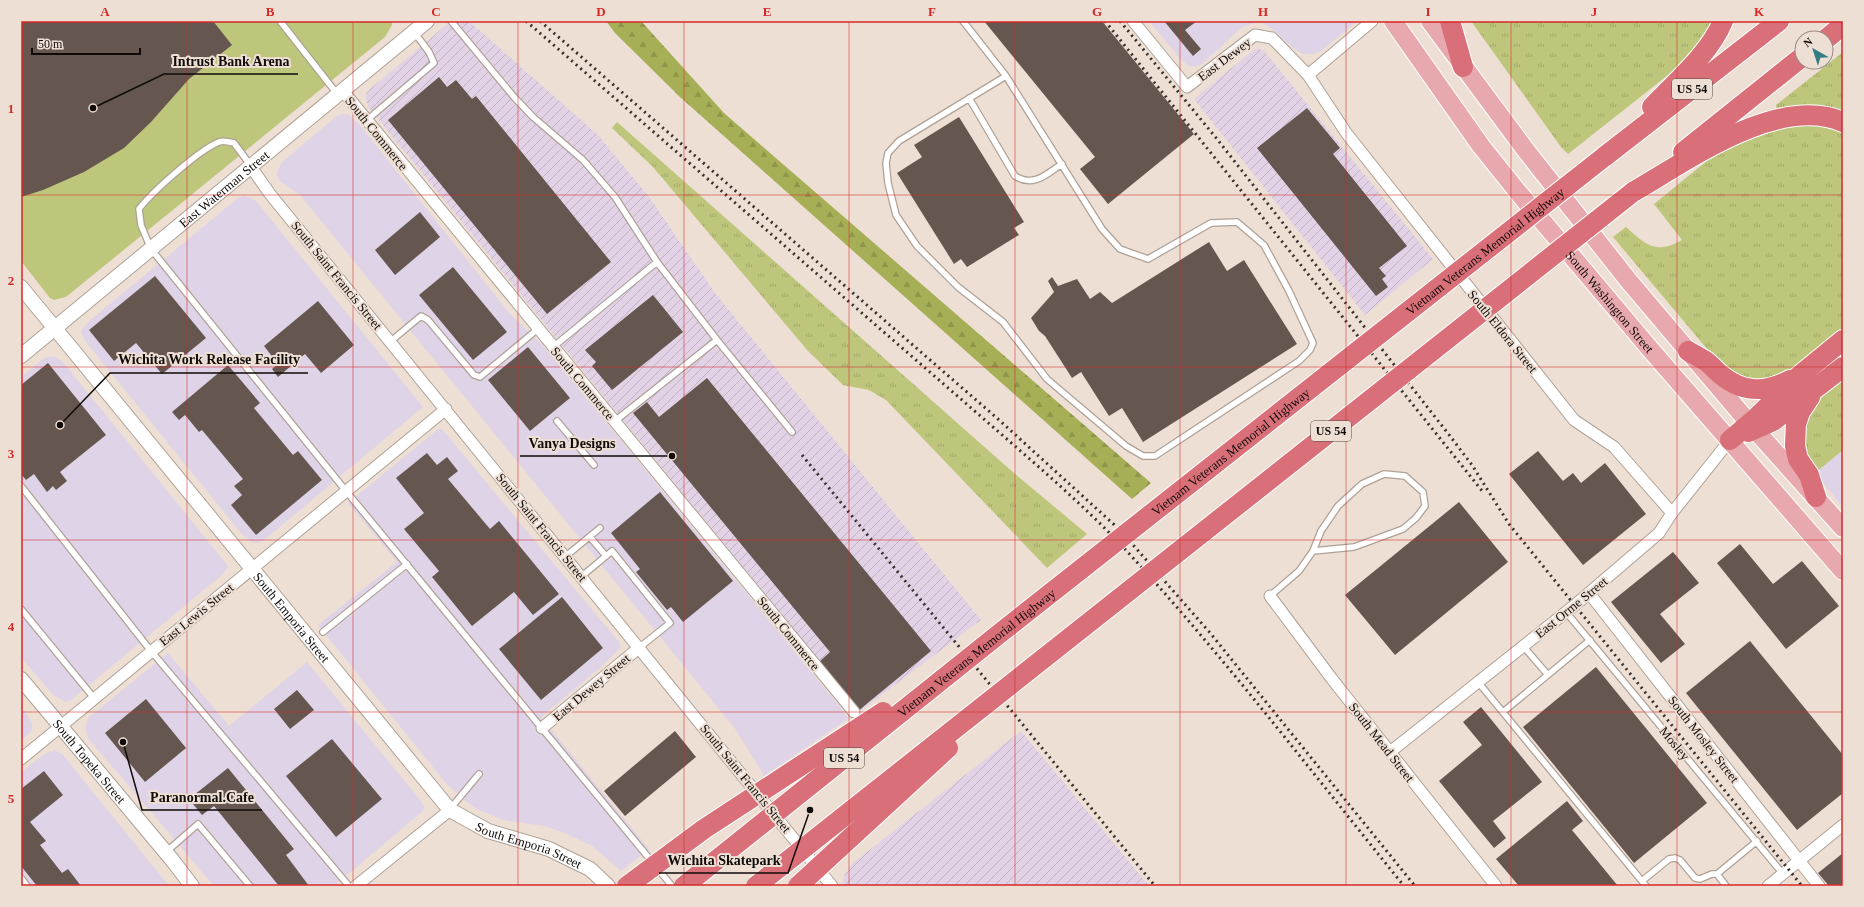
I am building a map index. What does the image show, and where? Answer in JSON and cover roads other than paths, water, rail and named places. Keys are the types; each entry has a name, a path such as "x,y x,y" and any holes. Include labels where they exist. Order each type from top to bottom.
{"highway":[{"path":"1450,21 1463,67"},
{"path":"1604,157 1710,45 1723,21"},
{"name":"Vietnam Veterans Memorial Highway","path":"684,886 1004,630 1779,21"},
{"path":"1834,32 1843,25"},
{"name":"US 54","path":"756,886 1794,63"},
{"path":"1633,192 1735,133 1780,118 1812,115 1843,122"},
{"path":"1730,440 1752,426 1798,376 1843,340"},
{"path":"1688,352 1708,363 1733,384 1748,389 1764,390 1778,386 1798,376"},
{"path":"1752,426 1773,421 1843,367"},
{"path":"1813,391 1800,412 1796,424 1795,446 1798,459 1809,475 1816,497"},
{"path":"627,886 704,829 826,750 1004,630"},
{"path":"798,886 925,771 1029,670"}],"main road":[{"name":"South Washington Street","path":"1393,21 1481,146 1512,186 1650,349 1843,570"},
{"path":"1430,21 1524,148 1628,280 1752,426 1843,528"}],"street":[{"name":"East Dewey","path":"1134,21 1187,87 1255,35 1272,38 1308,75"},
{"path":"1308,75 1372,21"},
{"name":"East Waterman Street","path":"21,356 340,93 419,25"},
{"name":"South Eldora Street","path":"1308,75 1347,134 1574,420 1614,447 1672,513"},
{"name":"South Commerce","path":"340,93 367,120 854,712"},
{"name":"South Saint Francis Street","path":"251,167 270,194 640,647 832,886"},
{"name":"South Emporia Street","path":"21,287 450,810 488,831 549,849 590,869 608,886"},
{"name":"East Lewis Street","path":"21,759 151,650 446,409"},
{"name":"East Orme Street","path":"1390,752 1566,612 1659,534 1672,513 1730,440"},
{"name":"South Mosley Street","path":"1589,593 1819,886"},
{"name":"South Mead Street","path":"1270,596 1390,752 1496,886"},
{"name":"East Dewey Street","path":"542,728 640,647"},
{"name":"South Topeka Street","path":"21,679 169,856 192,886"},
{"path":"356,886 450,810"},
{"path":"1768,886 1843,825"},
{"name":"South Topeka Street","path":"169,856 201,886"}],"lane":[{"path":"280,21 340,93"},
{"path":"451,21 514,97 534,117 583,160 615,197 657,262 717,340 792,432"},
{"path":"964,21 1006,76 1102,229 1120,249 1148,259 1211,223 1237,222 1264,245 1289,291 1313,343 1310,350 1299,361 1156,456 1143,456 1126,446 1047,379 1003,322 958,287 922,251 896,215 888,183 886,163 888,153 899,141 1006,76"},
{"path":"367,120 434,63 419,25"},
{"path":"969,98 1016,176 1022,181 1030,182 1062,164"},
{"path":"251,167 234,143 221,141 199,154 149,196 139,209 141,226 152,249 346,491 672,886"},
{"path":"553,347 657,262"},
{"path":"391,341 421,316 428,320 474,375 480,377 538,328"},
{"path":"615,421 717,340"},
{"path":"557,421 594,465"},
{"path":"1270,596 1299,571 1313,551 1321,531 1338,506 1362,484 1384,474 1405,476 1423,492 1425,506 1416,518 1403,529 1354,547 1313,551"},
{"path":"21,486 151,650 349,886"},
{"path":"566,556 600,528"},
{"path":"590,537 606,556"},
{"path":"582,576 612,551 670,623 640,647"},
{"path":"323,632 407,564"},
{"path":"21,609 94,698"},
{"name":"Mosley","path":"1566,612 1783,874"},
{"path":"1503,712 1590,640"},
{"path":"1523,646 1548,675"},
{"path":"1478,682 1644,884 1669,859 1675,858 1680,860 1695,878 1700,880 1712,874 1717,874 1757,842"},
{"path":"450,810 479,774"},
{"path":"169,856 198,824 250,886"},
{"path":"1717,874 1726,886"},
{"path":"21,878 27,886"}],"railway":[{"path":"526,21 1026,455 1095,518 1177,608 1210,647 1276,726 1404,886"},
{"path":"540,21 998,419 1120,530 1211,634 1415,886"},
{"path":"1105,21 1483,492"},
{"path":"1120,21 1217,139 1450,436 1472,465 1509,524 1802,886"},
{"path":"802,455 1155,886"}],"place":[{"name":"Intrust Bank Arena","path":"93,108"},
{"name":"Wichita Work Release Facility","path":"60,425"},
{"name":"Vanya Designs","path":"672,456"},
{"name":"Paranormal.Cafe","path":"123,742"},
{"name":"Wichita Skatepark","path":"810,810"}]}
